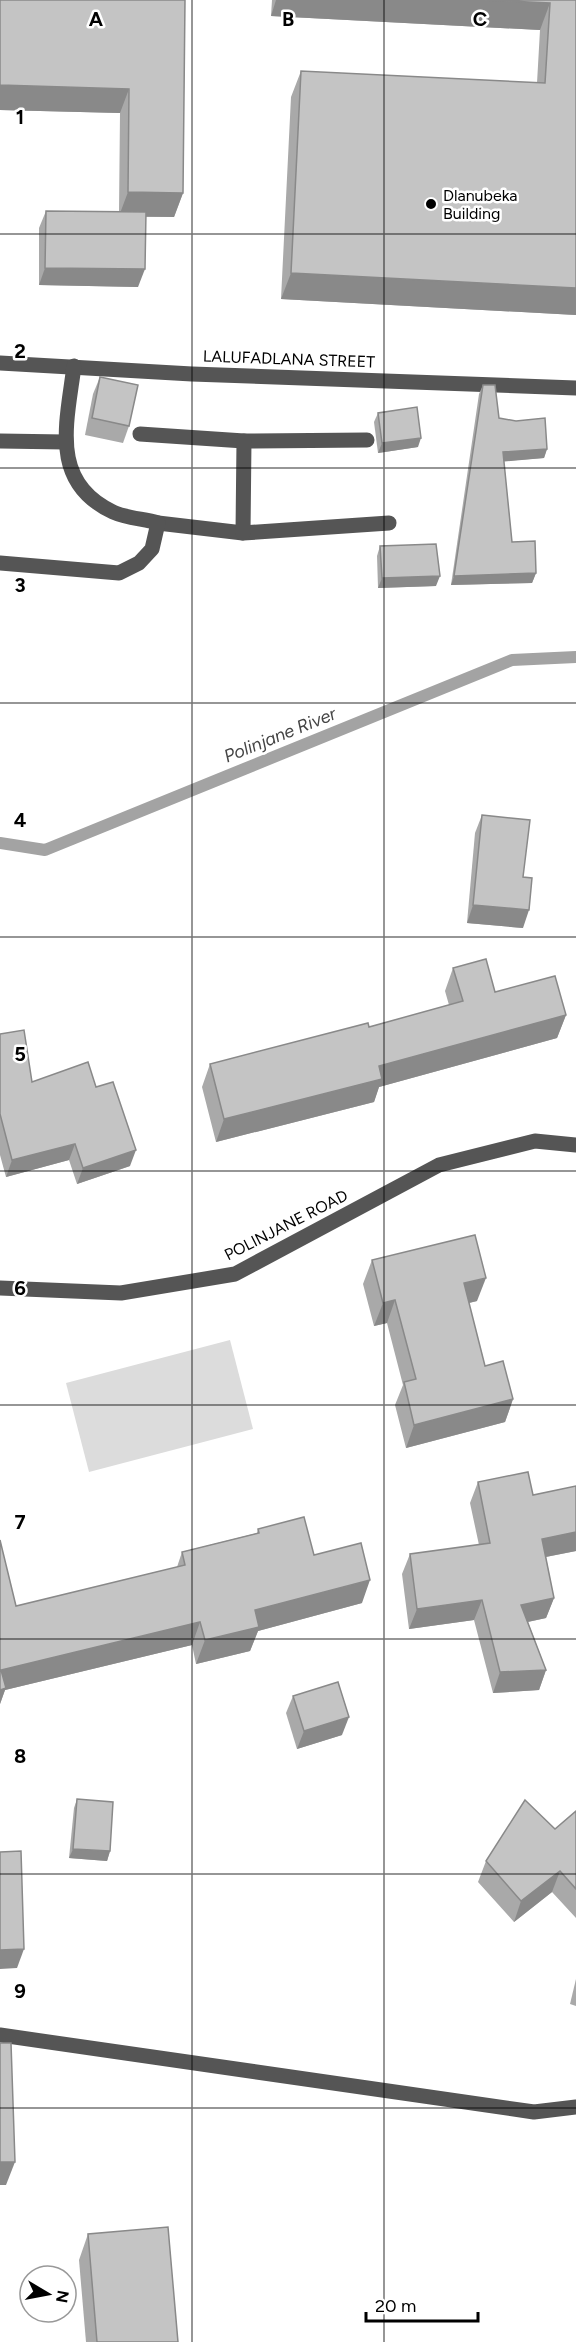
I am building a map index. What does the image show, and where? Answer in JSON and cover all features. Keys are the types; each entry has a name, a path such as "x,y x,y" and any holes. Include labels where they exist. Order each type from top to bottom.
{"street":[{"name":"LALUFADLANA STREET","path":"0,363 192,374 576,388"},
{"path":"74,366 65,442 69,465 77,483 92,500 115,513 158,523 243,533 389,523"},
{"path":"140,434 244,441 367,440"},
{"path":"0,441 65,442"},
{"path":"243,533 244,441"},
{"path":"0,563 119,573 139,563 152,549 158,523"},
{"name":"POLINJANE ROAD","path":"0,1288 121,1293 236,1274 439,1165 535,1141 576,1145"},
{"path":"0,2035 534,2112 576,2107"}],"shaded area":[{"path":"230,1340 253,1429 89,1472 66,1383"}],"building":[{"path":"0,0 185,0 183,193 128,192 129,89 0,85"},
{"name":"Dlanubeka Building","path":"484,0 576,0 576,288 291,273 301,71 545,83 550,3"},
{"path":"46,211 146,212 145,269 45,268"},
{"path":"100,377 138,385 129,426 92,418"},
{"path":"483,385 495,385 499,418 516,421 545,418 547,449 503,452 512,542 535,541 536,573 454,576"},
{"path":"417,407 421,438 382,443 378,413"},
{"path":"436,544 440,576 382,578 380,546"},
{"path":"482,815 530,820 523,877 532,878 529,910 473,905"},
{"path":"486,959 495,992 555,976 566,1015 379,1066 382,1079 224,1119 210,1064 368,1023 369,1027 463,1001 453,968"},
{"path":"24,1030 32,1082 88,1062 96,1087 113,1082 136,1150 83,1168 75,1144 12,1160 0,1114 0,1034"},
{"path":"475,1235 486,1278 464,1283 485,1366 503,1361 513,1399 414,1425 404,1382 416,1379 395,1300 383,1303 372,1260"},
{"path":"528,1472 533,1495 576,1486 576,1532 542,1539 554,1598 521,1605 546,1670 500,1672 482,1600 417,1609 410,1554 490,1543 478,1482"},
{"path":"304,1517 314,1555 361,1543 370,1580 255,1610 259,1627 205,1640 200,1622 1,1670 6,1688 0,1690 0,1540 16,1606 185,1565 182,1552 259,1533 258,1529"},
{"path":"338,1682 349,1717 304,1731 293,1696"},
{"path":"77,1799 113,1802 110,1851 73,1849"},
{"path":"525,1800 555,1829 576,1811 576,1889 560,1871 521,1901 486,1861"},
{"path":"21,1851 24,1949 0,1950 0,1852"},
{"path":"0,2043 11,2043 15,2162 0,2162"},
{"path":"168,2227 178,2342 97,2342 88,2234"}],"waterway":[{"name":"Polinjane River","path":"0,843 45,850 512,660 576,657"}],"place":[{"name":"Dlanubeka Building","path":"431,204"}]}
